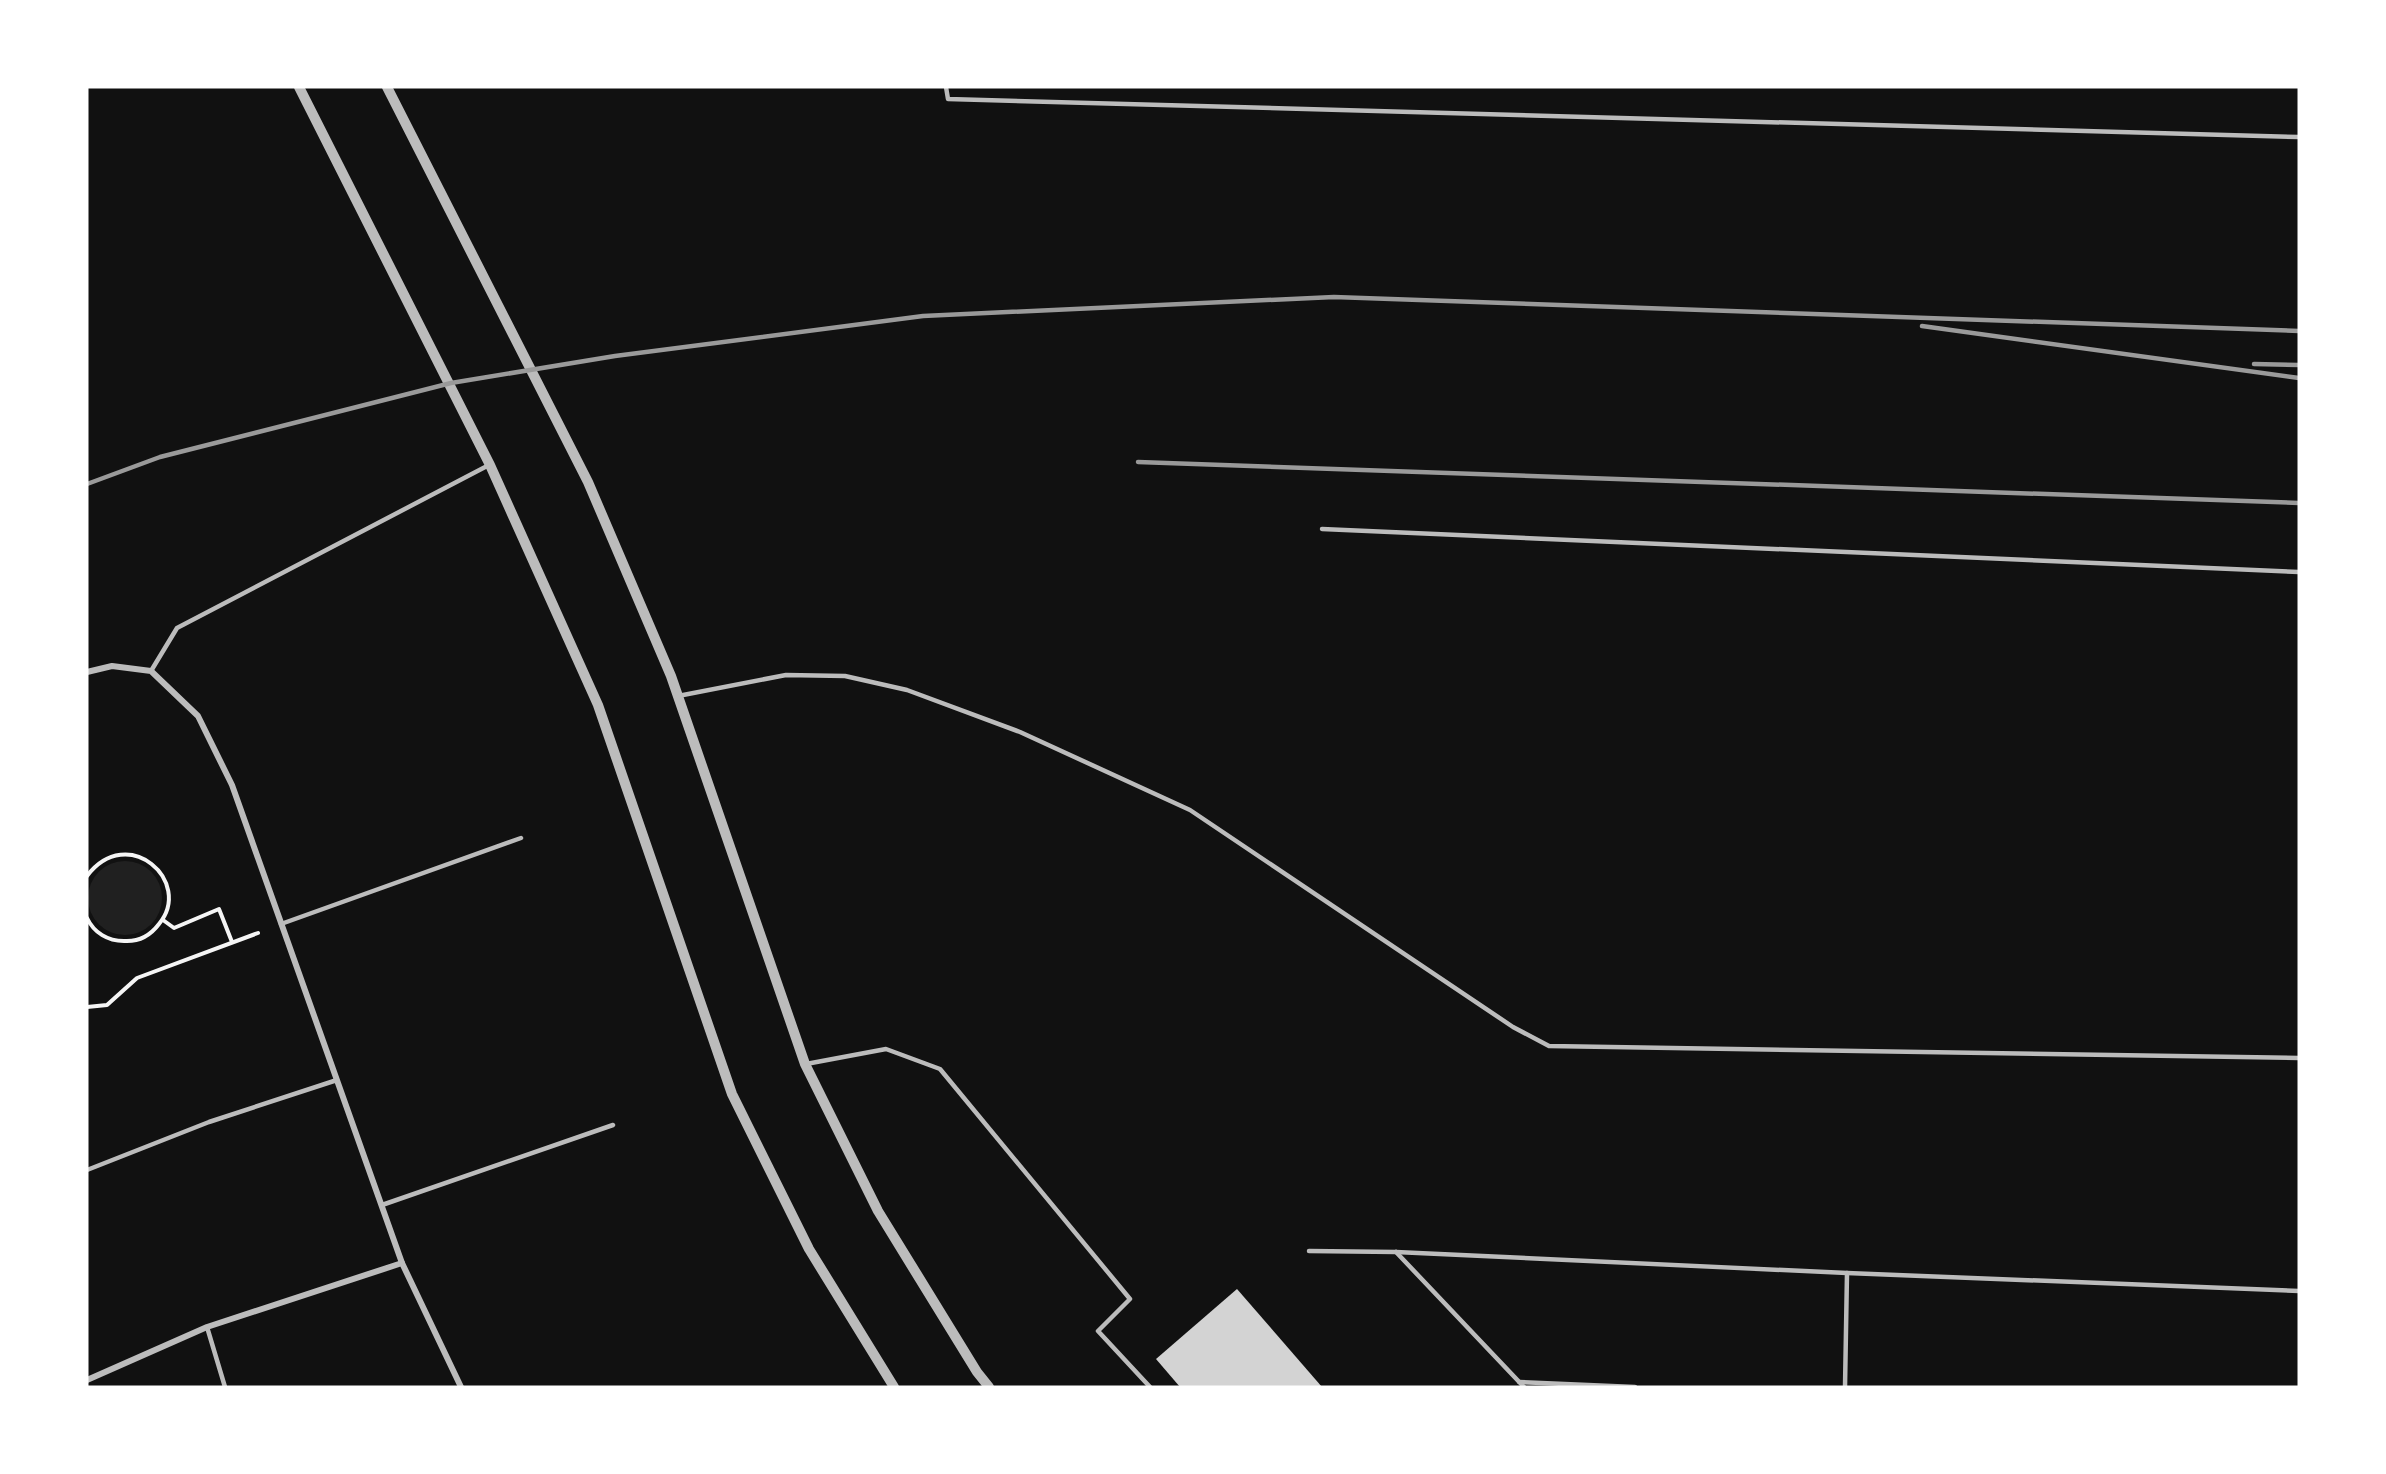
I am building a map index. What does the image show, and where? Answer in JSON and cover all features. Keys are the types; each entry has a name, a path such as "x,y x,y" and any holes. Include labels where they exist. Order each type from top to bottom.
{"street":[{"path":"299,87 490,465 598,705 732,1094 809,1249 894,1387"},
{"path":"387,87 588,482 678,696 805,1064 878,1211 977,1372 989,1387"},
{"path":"87,672 112,666 151,671 198,716 232,785 402,1263 461,1387"},
{"path":"87,1380 207,1327 402,1263"}],"lane":[{"path":"946,87 948,99 2299,137"},
{"path":"151,671 177,628 490,465"},
{"path":"1322,529 2299,572"},
{"path":"678,696 786,675 845,676 907,690 1020,732 1190,810 1514,1027 1549,1046 2299,1058"},
{"path":"281,924 521,838"},
{"path":"805,1064 886,1049 940,1069 1130,1299 1098,1331 1150,1387"},
{"path":"87,1170 241,1111 337,1080"},
{"path":"382,1205 614,1125"},
{"path":"1309,1251 1396,1252 2299,1291"},
{"path":"1396,1252 1524,1387"},
{"path":"1845,1387 1847,1273"},
{"path":"207,1327 225,1387"},
{"path":"1519,1382 1635,1387"}],"path":[{"path":"87,876 95,865 109,857 136,855 150,862 161,873 168,890 168,906 163,920 146,937 124,942 117,941 102,936 90,926 87,918"},
{"path":"163,920 174,928 219,909 231,942"},
{"path":"87,1007 107,1005 137,978 281,924"}],"shaded area":[{"path":"118,861 132,861 146,867 156,877 162,891 162,905 156,919 146,929 132,935 118,935 104,929 94,919 88,905 88,891 94,877 104,867"}],"building":[{"path":"1237,1289 1322,1387 1180,1387 1156,1359"}],"railway":[{"path":"87,484 160,457 451,383 615,356 923,316 1334,297 2299,331"},
{"path":"1922,326 2299,378"},
{"path":"2254,364 2299,365"},
{"path":"1138,462 2299,503"}]}
